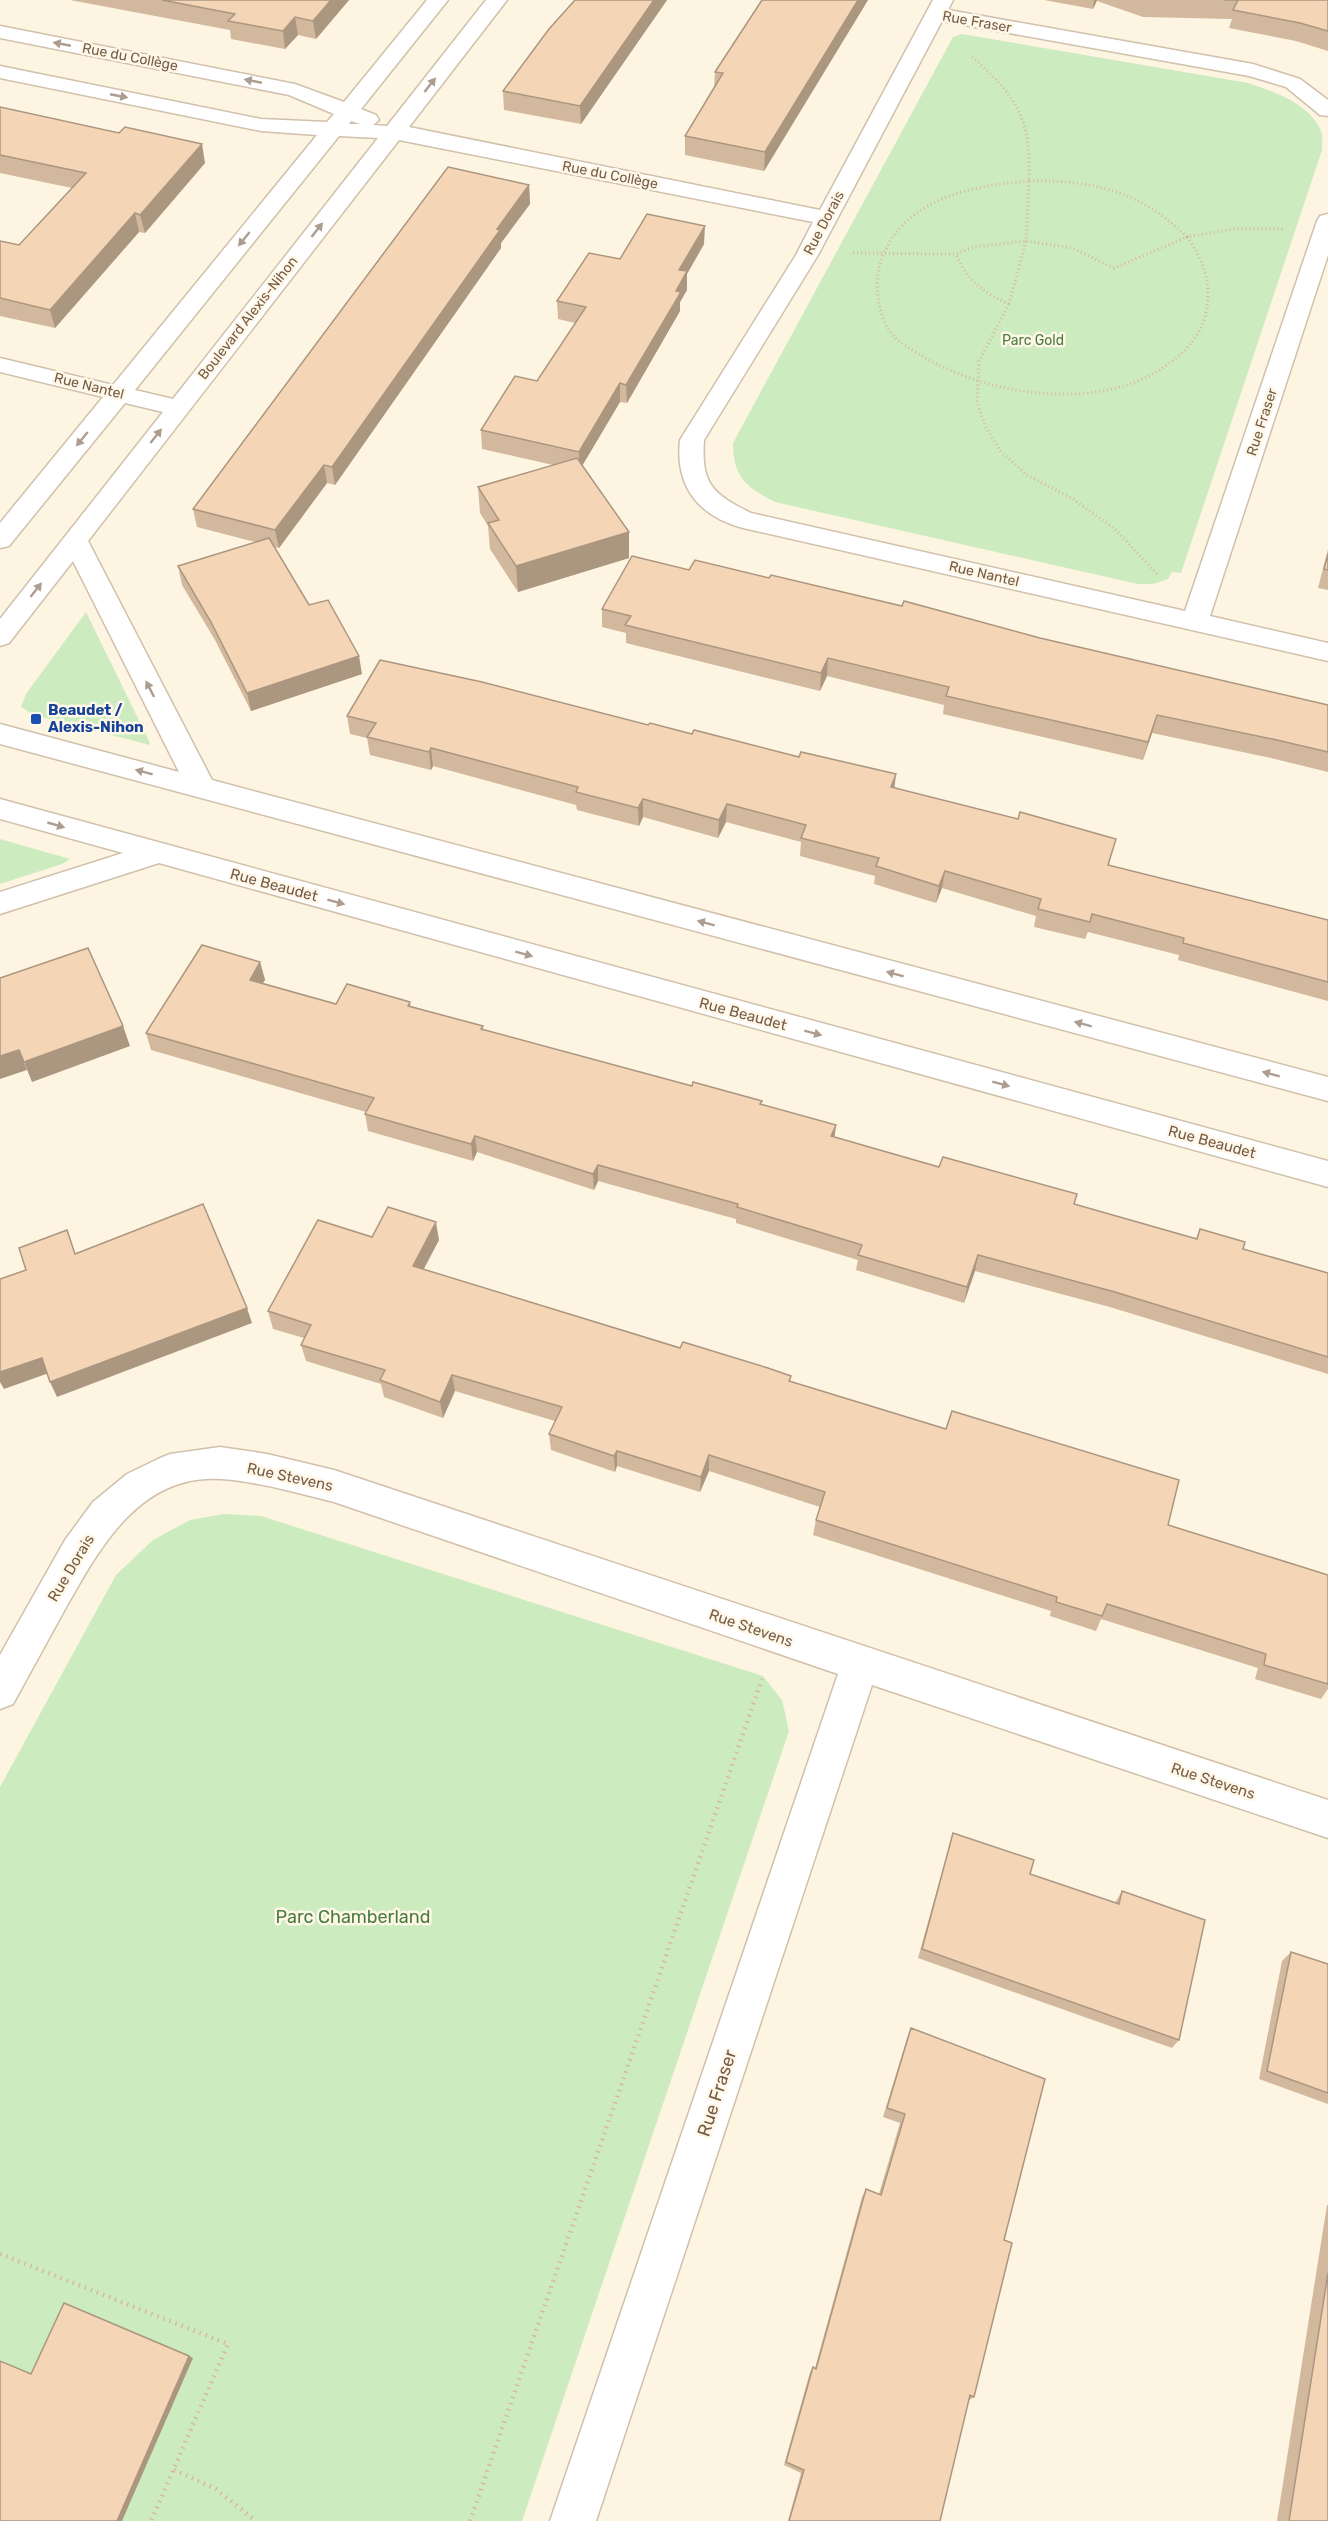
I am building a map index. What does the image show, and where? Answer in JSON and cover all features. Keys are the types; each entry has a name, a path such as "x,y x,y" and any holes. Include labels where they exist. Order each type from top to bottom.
{"street":[{"path":"0,540 438,0"},
{"name":"Boulevard Alexis-Nihon","path":"0,636 497,0"},
{"name":"Rue Fraser","path":"936,11 1253,70 1293,83 1328,110"},
{"name":"Rue Dorais","path":"692,440 807,255 936,11"},
{"name":"Rue du Collège","path":"0,32 295,90 341,120"},
{"name":"Rue du Collège","path":"0,72 261,125 341,120 827,218"},
{"name":"Rue Fraser","path":"1195,622 1326,228"},
{"name":"Rue Nantel","path":"0,365 178,408"},
{"name":"Rue Nantel","path":"692,440 689,464 696,486 717,506 743,519 1328,652"},
{"path":"75,540 201,788"},
{"path":"0,734 1328,1089"},
{"name":"Rue Beaudet","path":"0,809 1328,1174"},
{"path":"0,903 158,853"},
{"name":"Rue Stevens","path":"170,1470 220,1463 267,1470 334,1486 860,1664 1328,1818"},
{"name":"Rue Dorais","path":"0,1692 78,1552 106,1512 139,1485 170,1470"},
{"name":"Rue Fraser","path":"573,2521 860,1664"}],"path":[{"path":"936,11 1018,102 1027,126 1029,181 1026,242 1009,304 979,361 976,382 977,402 985,426 1001,452 1027,475 1073,499 1116,530 1151,567 1195,622"},
{"path":"1056,180 1132,197 1163,213 1187,237 1201,255 1208,278 1209,303 1204,323 1192,344 1167,368 1118,389 1083,393 1047,393 976,382 945,369 911,349 891,333 882,314 877,291 877,270 884,252 895,233 913,214 934,201 1002,182 1056,180"},
{"path":"807,255 884,252 908,256 956,254 974,247 1026,242 1070,246 1090,253 1114,268 1187,237 1234,229 1326,228"},
{"path":"956,254 961,270 973,284 990,296 1009,304"},
{"path":"470,2521 763,1676"},
{"path":"0,2254 228,2344 151,2521"},
{"path":"174,2469 216,2489 256,2521"}],"green space":[{"name":"Parc Gold","path":"962,34 1248,83 1290,100 1308,113 1321,131 1322,150 1181,573 1172,572 1168,579 1153,584 1138,584 775,502 749,486 743,480 735,464 733,443 953,37"},
{"path":"86,612 150,745 34,715 21,707 26,694"},
{"path":"0,839 70,859 62,864 0,884"},
{"name":"Parc Chamberland","path":"224,1514 261,1516 763,1676 782,1700 789,1731 522,2521 0,2521 0,1787 116,1575 153,1540 190,1520"}],"building":[{"path":"162,0 331,0 313,21 295,17 283,31 228,21 235,14"},
{"path":"575,0 654,0 580,106 503,91 549,29"},
{"path":"762,0 858,0 765,152 685,136 723,73 715,72"},
{"path":"1238,0 1328,0 1328,31 1233,10"},
{"path":"0,107 119,133 125,127 202,144 140,215 135,213 50,310 0,298 0,241 19,245 86,173 0,155"},
{"path":"448,167 529,185 497,229 500,230 332,467 324,465 275,530 193,509"},
{"path":"647,214 705,226 679,270 687,271 676,291 681,292 626,385 620,383 579,452 481,430 515,376 537,381 586,307 557,301 589,253 620,259"},
{"path":"577,458 629,532 516,566 488,523 499,520 478,487"},
{"path":"269,538 309,605 328,600 359,656 247,693 211,622 178,566"},
{"path":"1328,554 1328,570 1324,569"},
{"path":"632,556 689,570 695,560 769,578 771,575 902,606 904,601 1040,638 1328,705 1328,752 1157,715 1148,742 946,696 949,687 828,658 821,673 625,625 631,616 602,609"},
{"path":"380,660 482,682 648,725 650,723 692,734 694,730 799,757 801,752 892,773 896,774 891,787 1018,819 1020,812 1116,839 1108,865 1328,920 1328,982 1183,943 1184,938 1092,914 1090,922 1038,909 1041,899 945,871 939,886 876,866 879,858 801,838 806,825 727,804 719,820 643,799 638,808 576,792 578,787 431,748 429,752 367,737 376,723 347,716"},
{"path":"202,945 260,962 250,980 336,1004 347,984 410,1002 408,1006 483,1026 481,1029 692,1086 693,1082 762,1101 760,1104 836,1125 831,1136 939,1167 943,1157 1077,1194 1074,1204 1197,1239 1200,1229 1245,1242 1243,1249 1328,1273 1328,1357 1115,1292 978,1255 967,1287 858,1255 862,1245 737,1207 738,1204 598,1165 593,1174 475,1136 471,1144 365,1114 374,1098 146,1033"},
{"path":"88,948 123,1026 24,1062 19,1050 0,1056 0,978"},
{"path":"203,1204 247,1308 50,1382 42,1358 0,1372 0,1279 26,1270 19,1248 67,1230 75,1254"},
{"path":"388,1207 436,1222 413,1266 680,1348 683,1342 791,1376 789,1381 946,1429 952,1411 1179,1480 1168,1525 1328,1575 1328,1684 1264,1665 1266,1654 1107,1604 1102,1616 1056,1602 1057,1597 816,1520 825,1492 709,1455 701,1477 617,1451 614,1456 549,1434 562,1407 452,1375 440,1402 380,1380 385,1370 301,1345 311,1325 268,1311 318,1220 372,1237"},
{"path":"953,1833 1034,1860 1030,1874 1119,1904 1122,1891 1205,1920 1179,2040 922,1949"},
{"path":"1291,1952 1328,1964 1328,2093 1267,2071"},
{"path":"911,2028 1045,2079 1004,2240 1012,2243 974,2397 970,2395 940,2521 789,2521 804,2470 786,2462 813,2367 816,2369 866,2189 881,2195 905,2114 887,2108"},
{"path":"1328,2273 1328,2521 1289,2521"},
{"path":"64,2303 189,2356 117,2521 0,2521 0,2361 31,2374"}],"place":[{"name":"Beaudet / Alexis-Nihon","path":"36,719"}]}
